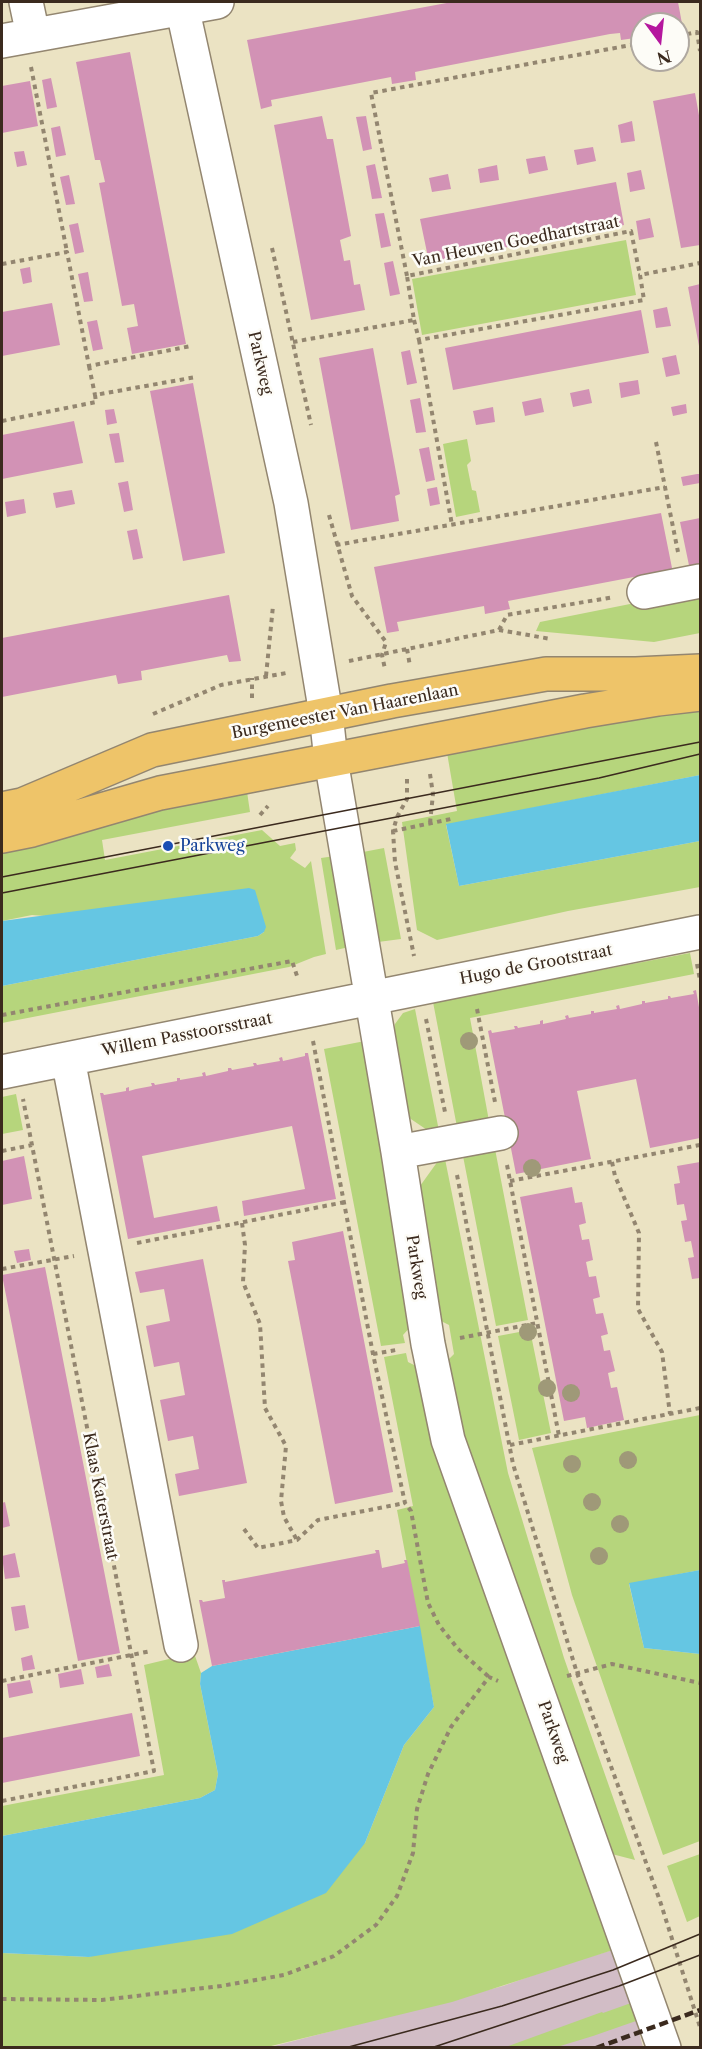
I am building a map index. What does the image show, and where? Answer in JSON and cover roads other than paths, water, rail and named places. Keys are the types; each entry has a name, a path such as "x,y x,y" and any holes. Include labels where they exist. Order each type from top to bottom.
{"main road":[{"name":"Burgemeester Van Haarenlaan","path":"2,809 22,805 152,750 326,714 546,674 636,675 700,671"},
{"path":"2,836 32,830 160,793 606,708 700,694"}],"street":[{"path":"26,2 20,37 181,5 217,2"},
{"name":"Parkweg","path":"181,5 291,503 326,714 331,760 398,1152 428,1344 448,1440 664,2048"},
{"path":"644,592 692,583"},
{"name":"Hugo de Grootstraat","path":"372,999 700,933"},
{"name":"Willem Passtoorsstraat","path":"9,1070 372,999"},
{"path":"68,1059 181,1645"},
{"path":"398,1152 501,1133"}],"water":[{"path":"700,775 700,841 459,886 446,824"},
{"path":"249,888 255,890 266,927 264,932 258,936 2,986 2,921"},
{"path":"700,1570 700,1654 644,1648 629,1583"},
{"path":"420,1626 434,1707 404,1745 365,1843 326,1893 232,1934 89,1957 2,1953 2,1836 200,1798 215,1790 218,1774 200,1684 201,1673 212,1666"}],"tram line":[{"path":"2,877 700,742"},
{"path":"2,893 599,778 700,754"},
{"path":"345,2048 502,2006 613,1970 700,1934"},
{"path":"431,2048 619,1986 700,1955"}],"railway":[{"path":"596,2048 700,2010"}],"place":[{"name":"Parkweg","path":"168,846"}]}
